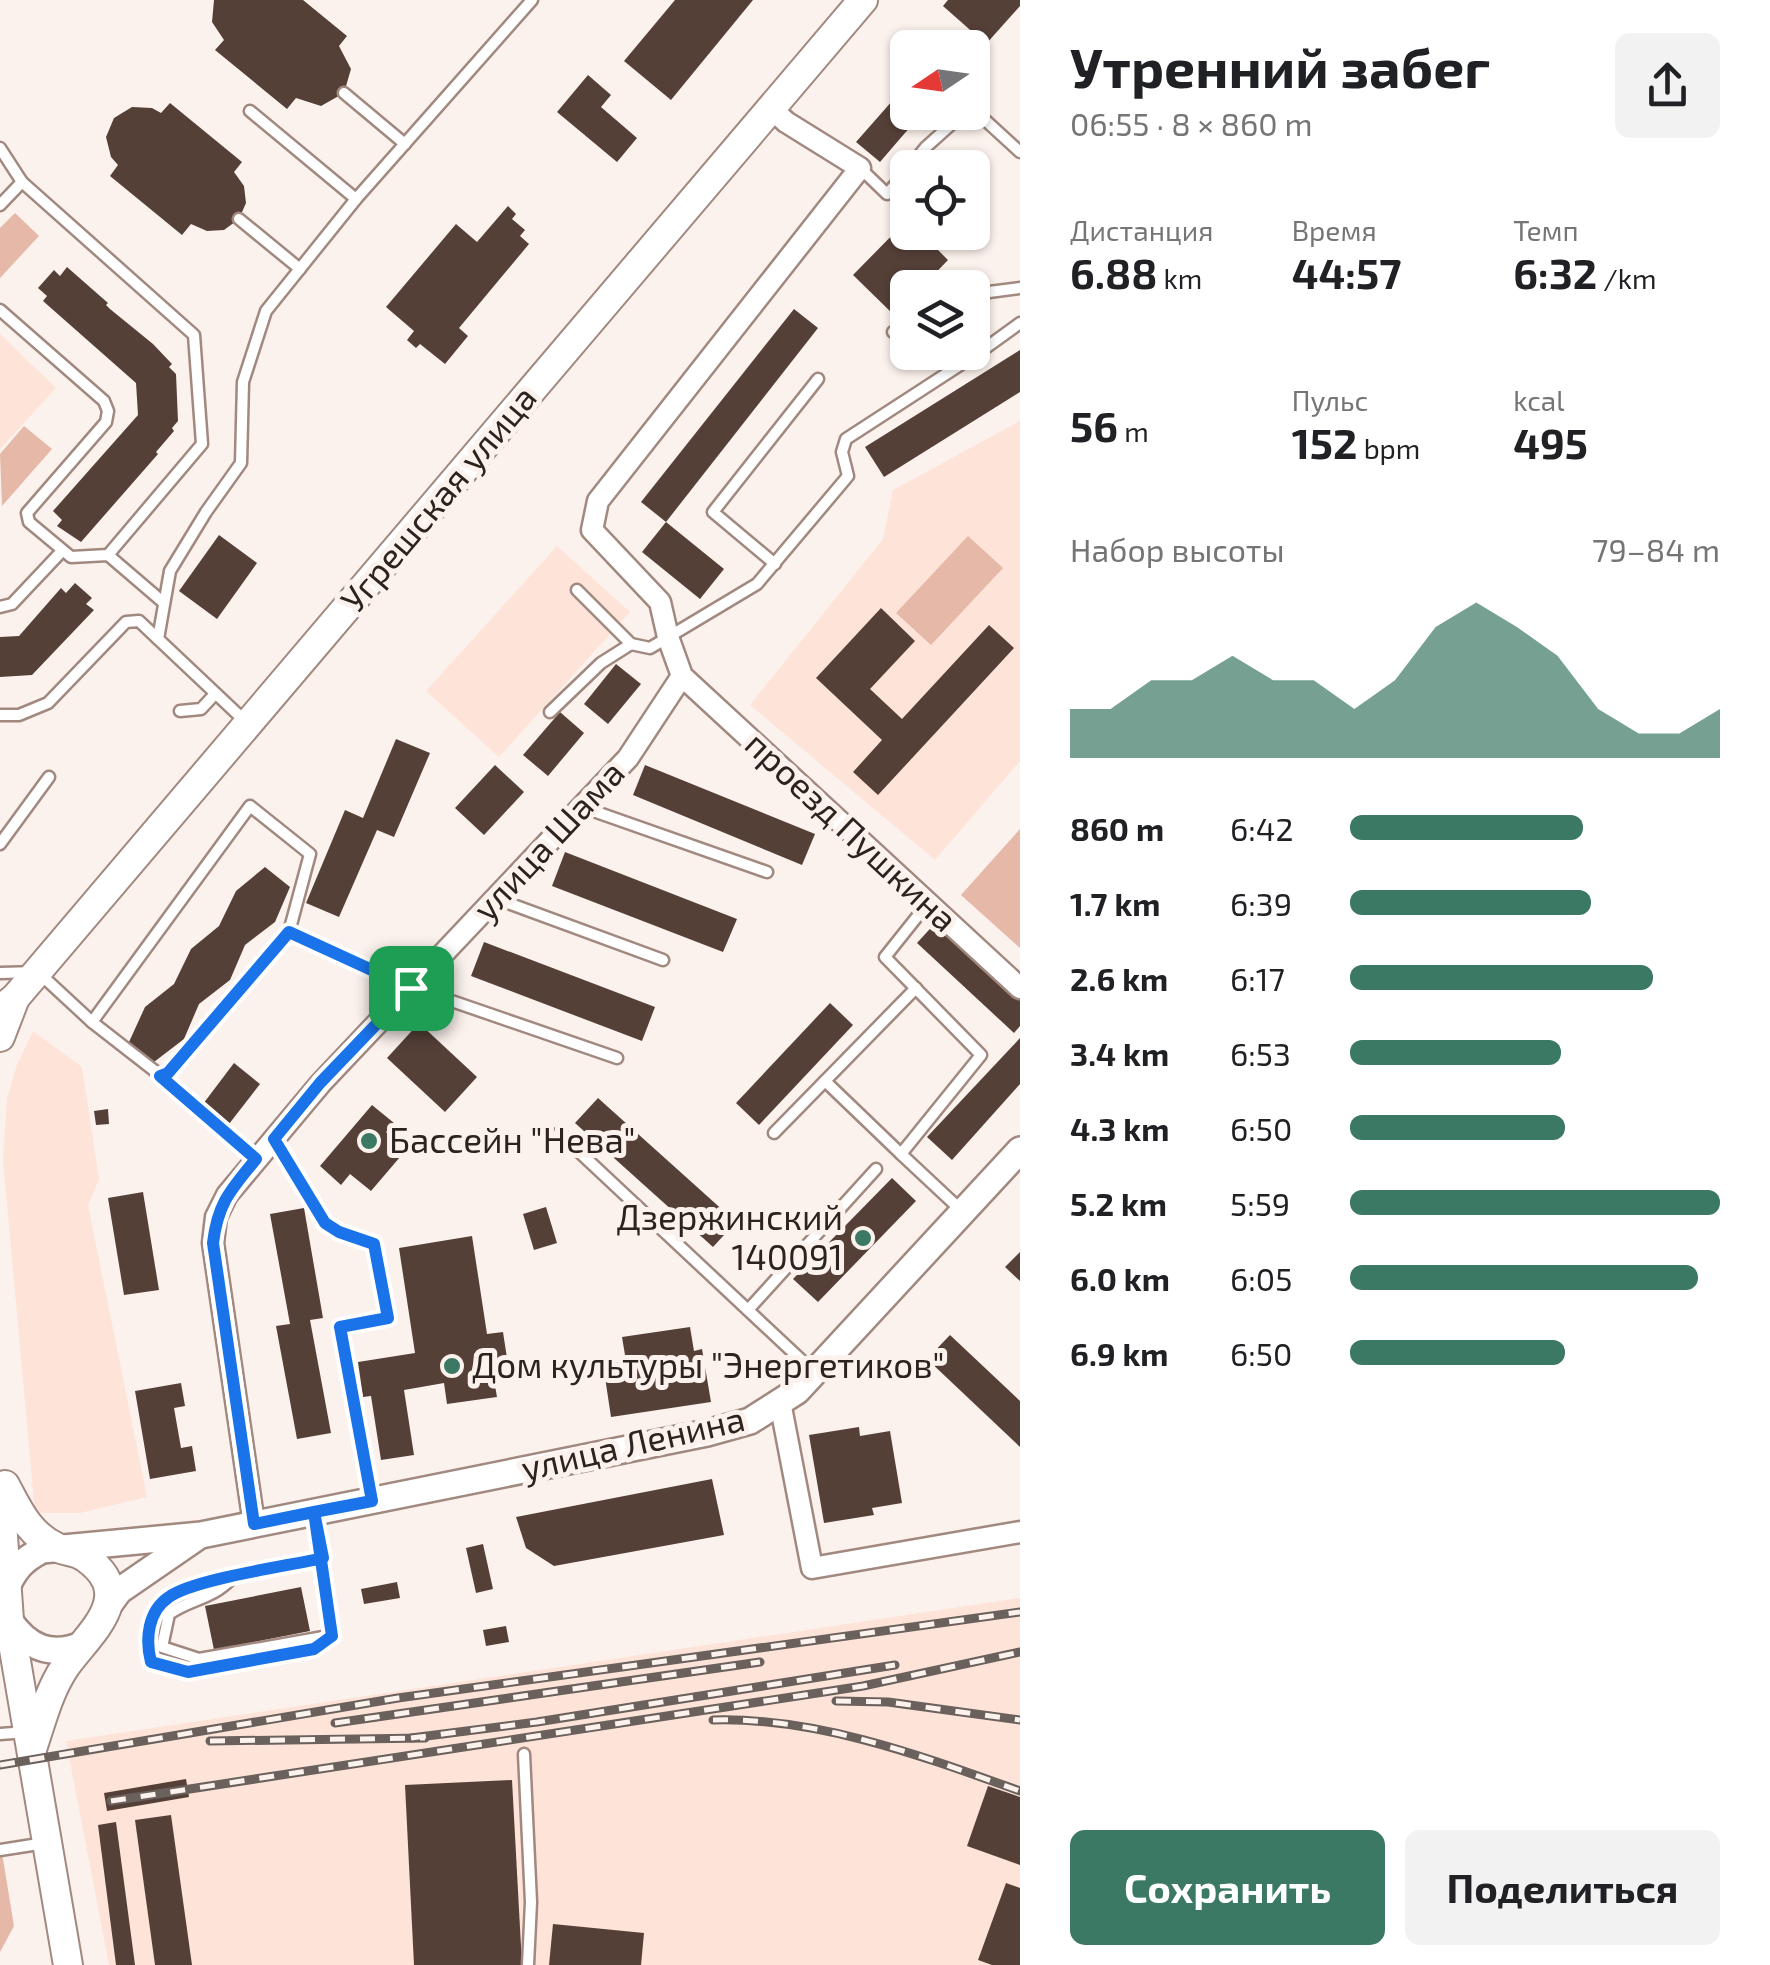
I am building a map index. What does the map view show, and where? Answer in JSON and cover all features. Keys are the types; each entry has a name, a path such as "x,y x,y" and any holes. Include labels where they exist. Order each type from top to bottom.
{"main road":[{"name":"Угрешская улица","path":"0,1038 8,1004 863,0"},
{"path":"0,1475 28,1528 58,1548 78,1552 101,1572 108,1606"},
{"path":"0,1494 3,1572"},
{"name":"улица Ленина","path":"3,1572 20,1739 46,1843 65,1961"},
{"name":"улица Ленина","path":"20,1739 65,1668 103,1622 108,1606"}],"street":[{"path":"682,676 660,602 592,530 598,502 860,168 770,108"},
{"name":"улица Шама","path":"254,1524 213,1243 216,1217 227,1195 320,1083 628,758 682,676"},
{"name":"проезд Пушкина","path":"682,676 1020,988"},
{"name":"улица Ленина","path":"3,1572 14,1571 26,1558 42,1550 200,1535 708,1434 750,1420 797,1391 1020,1150"},
{"path":"780,1402 812,1568 1020,1532"},
{"name":"улица Ленина","path":"108,1606 119,1591 200,1535"},
{"path":"9,1620 20,1636 46,1651 68,1650 84,1644"}],"lane":[{"path":"158,639 170,571 241,463 243,382 266,311 356,199 532,0"},
{"path":"344,93 405,144"},
{"path":"250,110 356,199"},
{"path":"990,124 1020,152"},
{"path":"923,150 945,130"},
{"path":"0,148 22,182 189,328 197,344 202,444 108,555"},
{"path":"860,168 887,194 890,190"},
{"path":"0,205 22,182"},
{"path":"239,219 300,269"},
{"path":"990,292 1020,288"},
{"path":"0,310 104,400 108,412 106,422 28,512 29,522 71,557 108,555 164,603"},
{"path":"577,590 631,644 650,648 757,584 848,476 842,452 846,438 1020,322"},
{"path":"775,564 713,512 818,379"},
{"path":"0,608 12,604 62,550"},
{"path":"0,715 18,715 48,703 126,622 139,621 248,724"},
{"path":"550,712 601,663 631,644"},
{"path":"180,711 201,709 216,694"},
{"path":"0,844 49,776"},
{"path":"92,1022 250,806 310,854 289,932 168,1073 160,1076"},
{"path":"581,807 767,872"},
{"path":"496,898 662,960"},
{"path":"901,1154 981,1055 885,957 928,903"},
{"path":"289,932 411,988 617,1058"},
{"path":"0,973 38,972 256,1159"},
{"path":"774,1133 916,988"},
{"path":"824,1081 963,1213"},
{"path":"559,1133 815,1372"},
{"path":"274,1139 325,1223 374,1244 388,1318 340,1327 372,1501"},
{"path":"748,1310 876,1169"},
{"path":"314,1512 332,1636"},
{"path":"323,1558 191,1587 166,1598 150,1622 147,1645 151,1662 188,1672 314,1649 332,1636"},
{"path":"232,1578 216,1596 184,1604 170,1614 162,1647 199,1659 332,1636"},
{"path":"524,1754 531,1902 528,1965"},
{"path":"0,1850 46,1843"}],"shaded area":[{"path":"15,213 39,236 0,278 0,228"},
{"path":"0,334 56,388 0,449"},
{"path":"1020,421 1020,761 935,860 750,705 883,539 893,490"},
{"path":"24,426 52,449 2,506 0,454"},
{"path":"968,536 1003,568 931,645 896,613"},
{"path":"557,546 630,612 499,757 426,691"},
{"path":"1020,829 1020,948 961,895"},
{"path":"33,1031 82,1067 99,1179 88,1205 147,1497 80,1513 35,1513 3,1160 7,1098"},
{"path":"1020,1598 1020,1965 109,1965 66,1741"},
{"path":"0,1841 14,1926 0,1952"}],"building":[{"path":"214,0 303,0 347,36 339,46 351,69 344,93 321,106 296,98 287,109 215,50 224,40 212,22"},
{"path":"675,0 753,0 671,100 624,61"},
{"path":"948,0 1020,0 1020,6 990,40 990,30 970,30 943,6"},
{"path":"588,75 611,95 601,107 637,138 617,162 557,112"},
{"path":"170,103 242,162 234,172 244,186 246,203 239,219 224,230 207,231 191,224 182,235 110,176 118,165 111,157 106,137 114,118 132,107 152,108 161,113"},
{"path":"890,103 890,130 908,130 880,162 856,142"},
{"path":"508,206 516,214 512,219 525,230 520,236 529,244 459,328 468,336 445,364 420,344 416,348 407,340 414,331 386,307 456,224 477,242"},
{"path":"890,237 890,250 938,250 948,260 938,270 890,270 890,311 853,275"},
{"path":"67,267 153,344 176,374 178,421 174,431 81,542 57,526 62,520 53,511 138,415 136,383 43,301 47,296 38,288 54,270 60,276"},
{"path":"794,309 818,328 666,522 641,502"},
{"path":"1020,350 1020,392 884,477 865,447"},
{"path":"666,522 724,569 700,599 642,552"},
{"path":"219,535 257,563 217,619 179,591"},
{"path":"75,583 92,598 86,604 94,610 32,675 0,677 0,637 19,636 61,588 66,593"},
{"path":"881,608 915,641 870,689 902,719 989,625 1014,648 878,795 853,772 882,740 816,678"},
{"path":"616,664 641,684 608,724 584,704"},
{"path":"560,712 584,733 548,776 523,755"},
{"path":"396,739 430,753 394,837 377,830 339,917 306,903 345,810 363,818"},
{"path":"495,765 524,792 484,835 455,808"},
{"path":"645,765 815,834 802,865 633,795"},
{"path":"565,852 737,919 723,952 552,886"},
{"path":"265,867 290,887 275,922 245,945 230,980 199,1004 184,1039 154,1062 129,1042 145,1007 174,984 191,949 219,926 236,891"},
{"path":"938,920 1020,996 1020,1026 1014,1033 917,943"},
{"path":"484,942 655,1007 642,1041 471,976"},
{"path":"830,1003 853,1025 759,1125 736,1103"},
{"path":"419,1023 477,1077 445,1112 387,1058"},
{"path":"1020,1038 1020,1084 952,1160 927,1137"},
{"path":"234,1063 260,1084 229,1124 203,1104"},
{"path":"598,1098 736,1222 713,1247 575,1123"},
{"name":"Бассейн \"Нева\"","path":"372,1105 394,1123 386,1132 406,1150 371,1191 350,1174 341,1185 320,1166"},
{"path":"108,1109 109,1124 96,1125 94,1111"},
{"path":"892,1178 916,1201 818,1302 793,1279"},
{"path":"143,1192 159,1290 124,1295 108,1198"},
{"path":"546,1207 557,1243 534,1250 523,1214"},
{"path":"304,1208 323,1318 310,1320 331,1433 297,1439 276,1326 290,1324 270,1214"},
{"path":"472,1236 487,1334 503,1332 509,1371 493,1374 497,1397 447,1404 444,1383 404,1390 414,1455 381,1460 371,1396 363,1397 358,1362 415,1353 399,1248"},
{"path":"1020,1252 1020,1281 1005,1267"},
{"path":"690,1327 694,1351 702,1349 711,1402 611,1417 603,1364 626,1361 622,1337"},
{"path":"950,1335 1020,1401 1020,1447 927,1359"},
{"path":"181,1383 185,1406 174,1408 181,1448 192,1446 196,1471 150,1479 135,1391"},
{"path":"859,1427 860,1436 890,1431 902,1503 872,1508 874,1515 824,1523 809,1435"},
{"path":"712,1479 724,1535 554,1566 526,1548 516,1517"},
{"path":"483,1544 493,1589 476,1593 466,1548"},
{"path":"397,1582 400,1598 364,1604 361,1589"},
{"path":"301,1587 310,1631 214,1650 205,1606"},
{"path":"506,1626 509,1642 486,1646 483,1630"},
{"path":"186,1779 189,1797 107,1811 104,1793"},
{"path":"512,1780 522,1965 414,1965 405,1785"},
{"path":"988,1786 1020,1797 1020,1865 967,1846"},
{"path":"171,1815 192,1965 155,1965 135,1820"},
{"path":"116,1822 135,1965 116,1965 98,1825"},
{"path":"1006,1883 1020,1888 1020,1965 992,1965 978,1960"},
{"path":"553,1924 644,1933 641,1965 549,1965"}],"railway":[{"path":"0,1765 398,1698 1020,1612"},
{"path":"111,1801 863,1686 1020,1652"},
{"path":"335,1723 760,1662"},
{"path":"411,1738 895,1665"},
{"path":"836,1701 888,1702 1020,1720"},
{"path":"713,1720 791,1725 869,1741 1020,1791"},
{"path":"210,1741 425,1738"}],"place":[{"name":"Бассейн \"Нева\"","path":"369,1141"},
{"name":"Дзержинский 140091","path":"863,1238"},
{"name":"Дом культуры \"Энергетиков\"","path":"452,1366"}],"route":[{"path":"411,988 289,932 168,1073 160,1076 256,1159 227,1195 216,1217 213,1243 254,1524 314,1512 323,1558 191,1587 166,1598 150,1622 147,1645 151,1662 188,1672 314,1649 332,1636 323,1558 314,1512 372,1501 340,1327 388,1318 374,1244 325,1223 274,1139 320,1083 411,988"}]}
